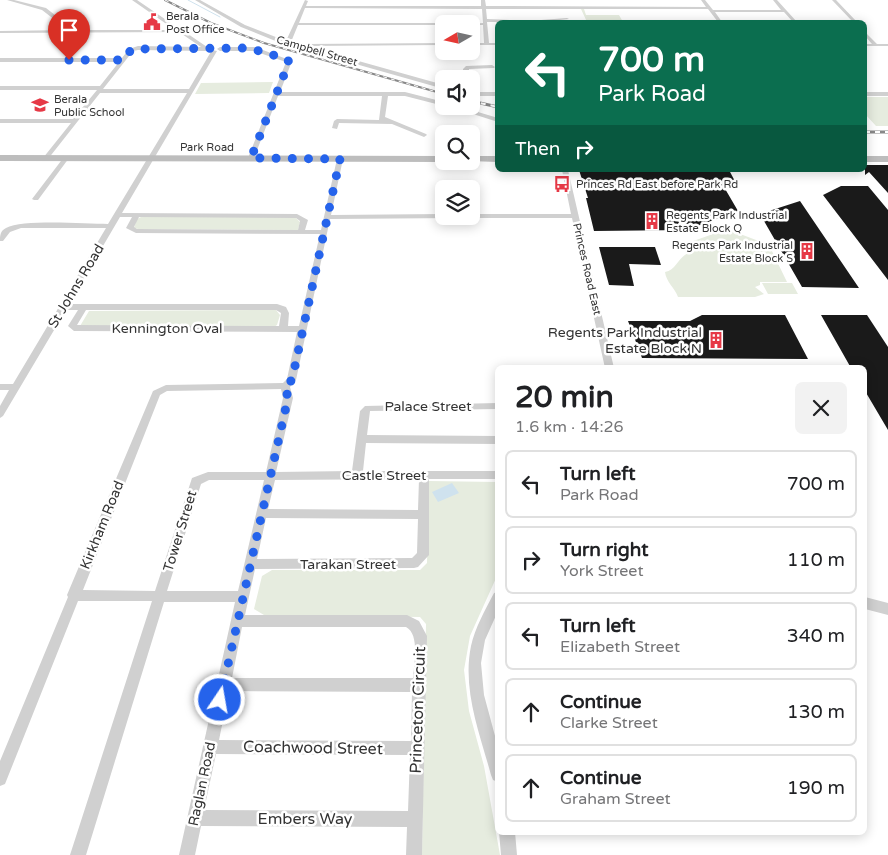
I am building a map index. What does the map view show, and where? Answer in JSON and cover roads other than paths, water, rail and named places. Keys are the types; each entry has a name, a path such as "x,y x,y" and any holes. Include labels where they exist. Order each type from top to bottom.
{"main road":[{"name":"Park Road","path":"0,158 435,159"},
{"path":"480,159 495,159"},
{"path":"867,159 888,159"}],"street":[{"path":"9,0 44,9 73,32"},
{"path":"134,0 210,48"},
{"name":"Campbell Street","path":"197,0 206,2 246,27 288,43 435,84"},
{"path":"288,43 307,0"},
{"path":"483,0 488,44"},
{"path":"543,0 544,7"},
{"path":"703,0 718,20"},
{"path":"775,0 793,20"},
{"path":"834,0 853,20"},
{"path":"680,1 685,8"},
{"path":"304,7 685,8 785,11"},
{"path":"562,7 568,20"},
{"path":"480,23 495,22"},
{"path":"296,24 435,24"},
{"path":"0,32 182,31"},
{"path":"867,35 876,45"},
{"path":"298,46 435,44"},
{"path":"480,44 495,44"},
{"path":"867,45 888,45"},
{"path":"46,158 131,50 210,48 255,49 289,60 251,158"},
{"name":"St Johns Road","path":"0,414 191,91 210,48"},
{"path":"0,60 123,60"},
{"path":"466,70 468,67 492,67"},
{"path":"0,88 191,91"},
{"path":"276,94 408,94 435,102"},
{"path":"382,120 385,94"},
{"path":"480,94 495,94"},
{"path":"867,94 888,94"},
{"path":"480,115 495,119"},
{"path":"335,128 337,121 382,120 424,135"},
{"path":"0,121 75,121"},
{"path":"36,199 66,158"},
{"name":"Raglan Road","path":"187,855 242,597 288,398 285,386 292,380 340,159"},
{"name":"Princes Road East","path":"565,172 609,365"},
{"path":"118,215 297,216 304,220 301,232"},
{"path":"136,216 130,228 131,231 323,232"},
{"path":"327,217 435,216"},
{"path":"480,216 575,216"},
{"path":"0,240 7,230 21,226 112,226"},
{"name":"Kennington Oval","path":"64,307 277,307 283,309 285,313 283,328"},
{"name":"Kennington Oval","path":"83,308 72,326 74,328 304,329"},
{"name":"Kirkham Road","path":"0,779 156,394 166,388 285,386"},
{"path":"0,387 16,387"},
{"name":"Palace Street","path":"357,474 365,411 373,406 495,406"},
{"path":"361,439 495,440"},
{"name":"Castle Street","path":"270,474 495,475"},
{"name":"Tower Street","path":"160,597 196,480 208,476 270,474"},
{"name":"Tarakan Street","path":"250,564 414,563 423,555 424,475"},
{"path":"262,513 423,515"},
{"path":"73,595 242,597"},
{"path":"78,855 160,597"},
{"path":"495,603 483,628 475,662 475,683 479,706 495,764"},
{"path":"867,604 888,609"},
{"name":"Princeton Circuit","path":"237,621 407,621 415,625 421,636 414,855"},
{"path":"224,684 419,685"},
{"name":"Coachwood Street","path":"210,747 416,748"},
{"name":"Embers Way","path":"195,818 414,819"},
{"path":"506,835 509,855"}],"water":[{"path":"452,483 459,493 438,502 432,492"}],"waterway":[{"path":"188,0 220,17"}],"railway":[{"path":"165,0 211,23 264,43 435,91"},
{"path":"480,103 495,106"},
{"path":"867,132 888,132"}],"place":[{"name":"Berala Post Office","path":"152,22"},
{"name":"Berala Public School","path":"40,105"},
{"name":"Princes Rd East before Park Rd","path":"562,184"},
{"name":"Regents Park Industrial Estate Block Q","path":"652,221"},
{"name":"Regents Park Industrial Estate Block S","path":"807,251"},
{"name":"Regents Park Industrial Estate Block N","path":"716,340"}]}
